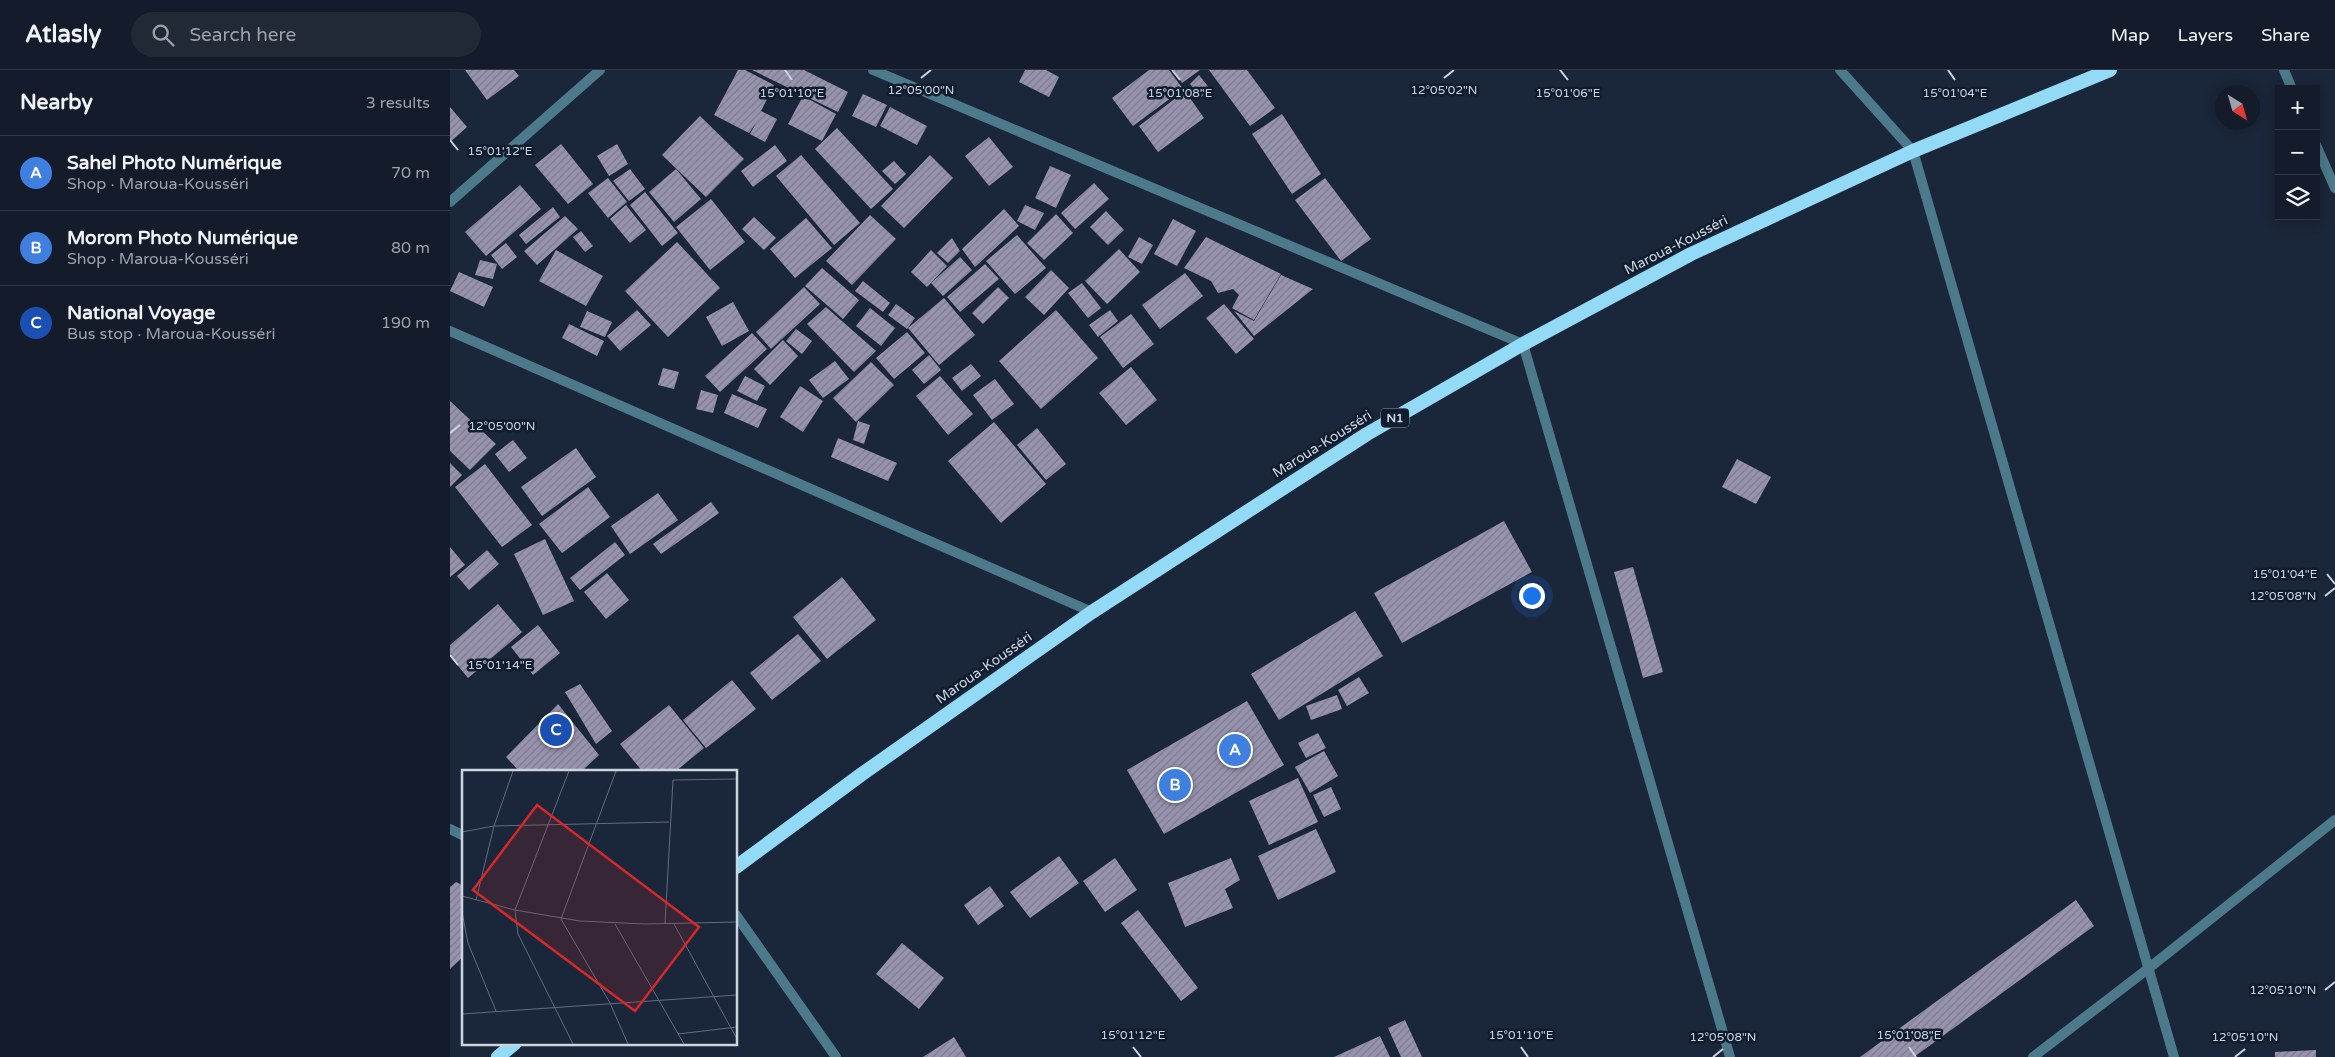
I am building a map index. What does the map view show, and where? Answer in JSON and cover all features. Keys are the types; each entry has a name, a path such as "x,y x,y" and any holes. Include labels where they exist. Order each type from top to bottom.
{"highway":[{"name":"Maroua-Kousséri","path":"738,866 862,774 1092,612 1367,434 1523,344 1691,254 1913,151 2110,70"},
{"path":"498,1057 514,1044"}],"street":[{"path":"450,202 600,70"},
{"path":"873,70 1523,344 1730,1057"},
{"path":"1840,70 1913,151 2174,1057"},
{"path":"2284,70 2290,85"},
{"path":"2320,154 2335,188"},
{"path":"450,331 1092,612"},
{"path":"2033,1057 2149,968 2335,820"},
{"path":"450,829 462,835"},
{"path":"738,918 836,1057"}],"building":[{"path":"465,70 514,70 519,76 487,100"},
{"path":"738,70 745,70 774,85 761,111 777,119 765,142 750,134 756,123 749,133 714,115"},
{"path":"752,70 804,70 848,92 838,112"},
{"path":"1025,70 1046,70 1059,77 1049,97 1019,82"},
{"path":"1149,70 1169,70 1183,89 1133,126 1112,98"},
{"path":"1173,70 1200,70 1182,83"},
{"path":"1209,70 1247,70 1275,108 1250,126"},
{"path":"1199,75 1210,89 1201,97 1190,84"},
{"path":"1185,91 1204,118 1158,152 1139,126"},
{"path":"863,94 887,105 876,127 852,116"},
{"path":"803,96 836,114 822,141 788,124"},
{"path":"450,107 467,127 450,142"},
{"path":"890,107 927,126 917,145 880,126"},
{"path":"1282,114 1321,174 1292,194 1252,134"},
{"path":"700,116 744,159 706,197 662,155"},
{"path":"837,128 893,189 871,209 815,149"},
{"path":"989,137 1013,167 989,186 965,156"},
{"path":"561,144 593,184 568,204 535,165"},
{"path":"617,144 628,164 609,176 597,156"},
{"path":"775,145 787,161 753,187 741,171"},
{"path":"801,155 860,223 834,245 776,176"},
{"path":"930,155 953,178 904,228 881,206"},
{"path":"894,161 906,174 895,184 882,171"},
{"path":"1050,166 1071,175 1056,208 1035,198"},
{"path":"630,169 645,189 629,201 613,181"},
{"path":"676,169 701,199 674,222 649,192"},
{"path":"608,178 627,202 608,218 588,193"},
{"path":"1325,178 1371,239 1341,261 1295,200"},
{"path":"1094,183 1109,199 1075,229 1061,213"},
{"path":"520,185 541,209 486,256 465,232"},
{"path":"645,192 678,233 662,246 630,205"},
{"path":"711,199 745,242 710,270 676,227"},
{"path":"626,205 646,230 630,243 610,219"},
{"path":"1025,205 1044,213 1035,230 1017,221"},
{"path":"553,207 560,217 526,244 519,235"},
{"path":"1004,209 1019,226 975,267 962,249"},
{"path":"1106,211 1124,230 1108,245 1090,227"},
{"path":"1056,214 1073,233 1044,260 1027,243"},
{"path":"870,215 896,239 852,285 826,261"},
{"path":"565,216 578,229 537,265 524,251"},
{"path":"754,217 776,238 764,250 742,229"},
{"path":"806,218 832,248 795,278 770,249"},
{"path":"1173,219 1196,231 1177,266 1154,254"},
{"path":"581,231 593,246 585,252 573,237"},
{"path":"1017,235 1046,268 1015,294 986,261"},
{"path":"1139,237 1153,245 1142,264 1128,257"},
{"path":"1206,237 1281,274 1254,320 1232,308 1239,295 1233,289 1218,293 1211,281 1184,268"},
{"path":"952,238 960,251 948,263 937,253"},
{"path":"677,242 720,288 668,337 625,291"},
{"path":"506,243 517,257 502,269 491,255"},
{"path":"1119,249 1140,272 1107,304 1085,281"},
{"path":"556,250 603,276 586,306 539,281"},
{"path":"931,250 947,266 927,287 911,272"},
{"path":"960,257 972,270 943,296 931,283"},
{"path":"480,260 497,264 493,279 475,275"},
{"path":"985,264 999,279 960,312 947,297"},
{"path":"822,268 859,300 843,319 805,286"},
{"path":"1051,270 1069,288 1044,315 1025,297"},
{"path":"459,272 493,287 484,307 450,291"},
{"path":"1185,273 1203,296 1160,329 1142,305"},
{"path":"1281,275 1313,289 1254,336 1234,311 1254,321"},
{"path":"863,281 890,303 883,312 855,291"},
{"path":"1082,283 1101,308 1088,318 1068,293"},
{"path":"804,287 820,304 771,349 756,332"},
{"path":"998,287 1009,298 983,324 972,313"},
{"path":"944,298 975,335 939,365 908,328"},
{"path":"733,302 749,331 722,346 706,317"},
{"path":"896,304 915,318 907,329 888,315"},
{"path":"1224,304 1254,339 1236,354 1206,318"},
{"path":"826,307 876,351 854,372 807,324"},
{"path":"870,308 895,328 881,346 856,326"},
{"path":"637,310 651,325 620,351 607,336"},
{"path":"1056,310 1098,358 1041,409 999,361"},
{"path":"1110,310 1118,321 1098,337 1089,325"},
{"path":"587,311 612,322 605,337 580,327"},
{"path":"1131,314 1154,344 1123,368 1100,337"},
{"path":"569,324 604,341 597,356 562,338"},
{"path":"796,329 812,341 802,354 786,341"},
{"path":"907,332 925,353 894,379 876,358"},
{"path":"752,333 767,349 720,392 705,376"},
{"path":"783,340 798,356 770,385 754,369"},
{"path":"929,355 941,370 924,384 912,370"},
{"path":"835,361 849,379 823,398 809,380"},
{"path":"871,362 894,385 856,422 833,398"},
{"path":"971,364 981,376 962,391 952,378"},
{"path":"1131,367 1157,400 1126,425 1099,393"},
{"path":"663,368 679,372 674,389 658,385"},
{"path":"745,376 765,386 757,401 737,391"},
{"path":"940,376 973,414 948,435 916,396"},
{"path":"995,379 1014,404 992,420 973,395"},
{"path":"800,386 823,401 803,432 780,417"},
{"path":"701,390 718,395 713,413 696,409"},
{"path":"732,394 767,409 758,428 724,413"},
{"path":"450,401 496,444 470,470 450,451"},
{"path":"858,421 870,425 864,444 853,440"},
{"path":"994,422 1046,484 1001,523 948,461"},
{"path":"1037,428 1066,464 1046,480 1017,445"},
{"path":"838,438 897,463 888,481 831,457"},
{"path":"513,440 527,458 509,472 495,454"},
{"path":"576,448 596,477 542,516 521,487"},
{"path":"1737,459 1771,477 1756,504 1722,487"},
{"path":"450,463 462,475 450,487"},
{"path":"485,464 532,525 502,547 455,487"},
{"path":"588,487 610,517 562,553 539,524"},
{"path":"658,493 678,520 630,554 611,526"},
{"path":"711,502 719,513 661,554 653,544"},
{"path":"1504,521 1532,572 1402,643 1374,593"},
{"path":"545,539 574,601 543,615 514,554"},
{"path":"615,542 625,555 580,590 570,578"},
{"path":"450,547 465,565 450,577"},
{"path":"487,550 499,564 469,590 457,576"},
{"path":"1633,567 1663,672 1643,678 1614,572"},
{"path":"607,573 629,600 606,619 584,592"},
{"path":"842,577 876,620 827,659 793,617"},
{"path":"498,604 522,632 468,678 450,656 450,645"},
{"path":"1355,611 1383,656 1279,720 1251,674"},
{"path":"538,625 560,653 533,675 511,647"},
{"path":"798,634 821,661 772,700 750,673"},
{"path":"1359,677 1369,693 1347,706 1338,690"},
{"path":"732,680 756,709 706,748 683,720"},
{"path":"580,684 612,731 596,744 565,692"},
{"path":"1337,695 1342,709 1311,720 1306,706"},
{"path":"1247,701 1284,765 1164,834 1127,770"},
{"path":"558,704 599,755 583,770 518,770 506,757"},
{"path":"669,705 704,748 677,770 641,770 620,744"},
{"path":"1318,733 1326,748 1306,758 1298,743"},
{"path":"1324,751 1338,776 1310,793 1295,767"},
{"path":"1298,778 1318,822 1269,845 1249,801"},
{"path":"1331,787 1341,809 1324,817 1313,795"},
{"path":"1316,829 1336,872 1278,900 1258,856"},
{"path":"1059,856 1079,883 1030,918 1010,892"},
{"path":"1115,858 1137,890 1105,912 1083,881"},
{"path":"1231,858 1240,880 1225,889 1233,908 1185,927 1168,883"},
{"path":"456,882 462,885 462,958 450,969 450,887"},
{"path":"990,886 1004,906 978,925 964,905"},
{"path":"2076,900 2094,926 1914,1057 1860,1057"},
{"path":"1138,910 1198,988 1181,1001 1121,923"},
{"path":"902,943 944,978 919,1009 876,974"},
{"path":"1405,1020 1422,1057 1401,1057 1388,1028"},
{"path":"1380,1036 1390,1057 1334,1057"},
{"path":"954,1037 966,1057 923,1057"},
{"path":"2316,1050 2316,1057 2275,1057 2275,1052"}],"place":[{"name":"National Voyage","path":"556,730"},
{"name":"Sahel Photo Numérique","path":"1235,750"},
{"name":"Morom Photo Numérique","path":"1175,785"}]}
